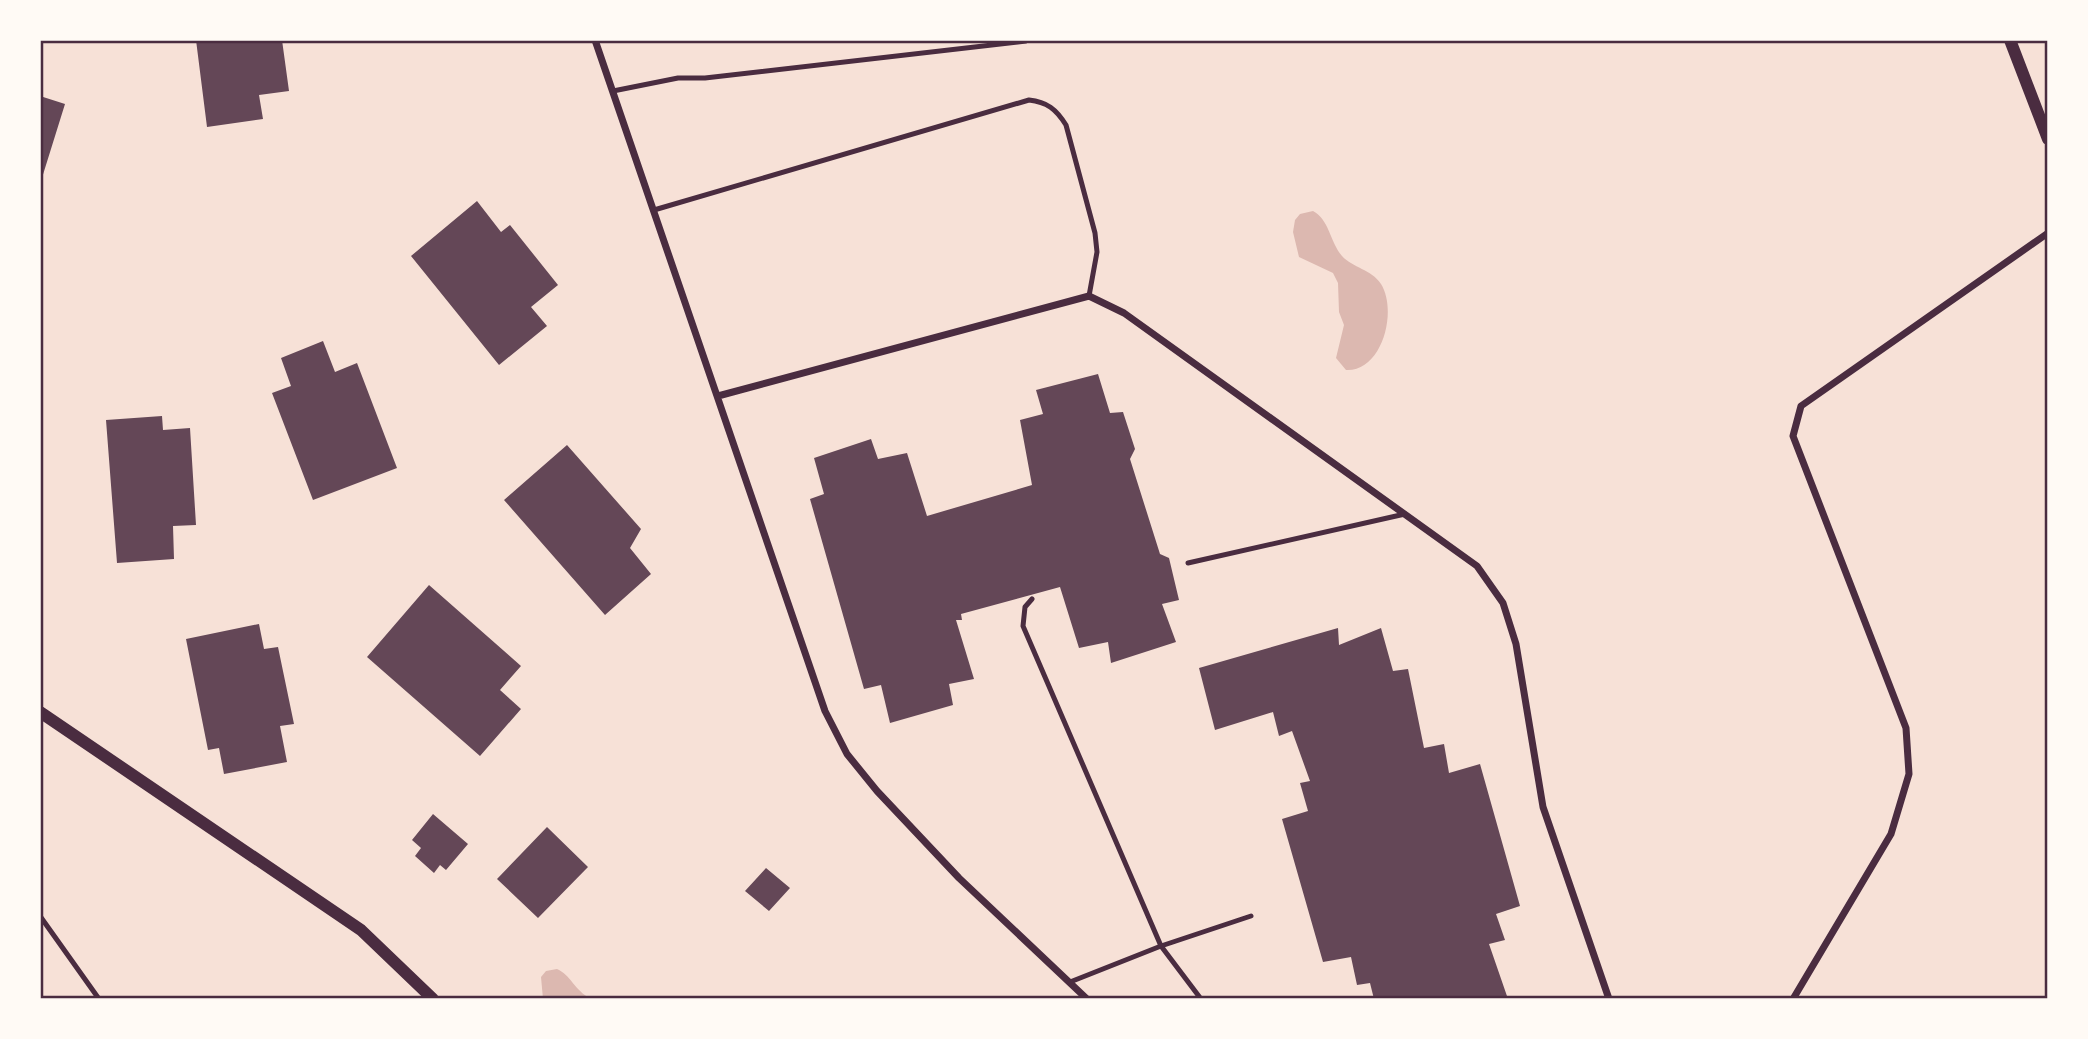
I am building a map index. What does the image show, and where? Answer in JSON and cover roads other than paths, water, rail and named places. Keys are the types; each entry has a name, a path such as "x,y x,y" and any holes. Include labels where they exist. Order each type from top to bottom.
{"street":[{"path":"595,40 825,711 848,754 877,791 959,878 1087,999"},
{"path":"2010,40 2048,139"},
{"path":"1793,999 1891,834 1909,774 1906,729 1793,436 1801,406 2048,233"},
{"path":"718,396 1089,296 1124,313 1477,566 1503,603 1516,644 1543,807 1609,999"},
{"path":"40,712 361,930 433,999"}],"lane":[{"path":"613,91 678,78 705,78 1026,41"},
{"path":"654,210 1029,100 1044,102 1066,125 1095,233 1095,272 1089,296"},
{"path":"1188,563 1405,514"},
{"path":"1032,599 1025,607 1023,626 1161,946 1201,999"},
{"path":"40,916 96,998"},
{"path":"1070,982 1161,946 1251,916"}]}
